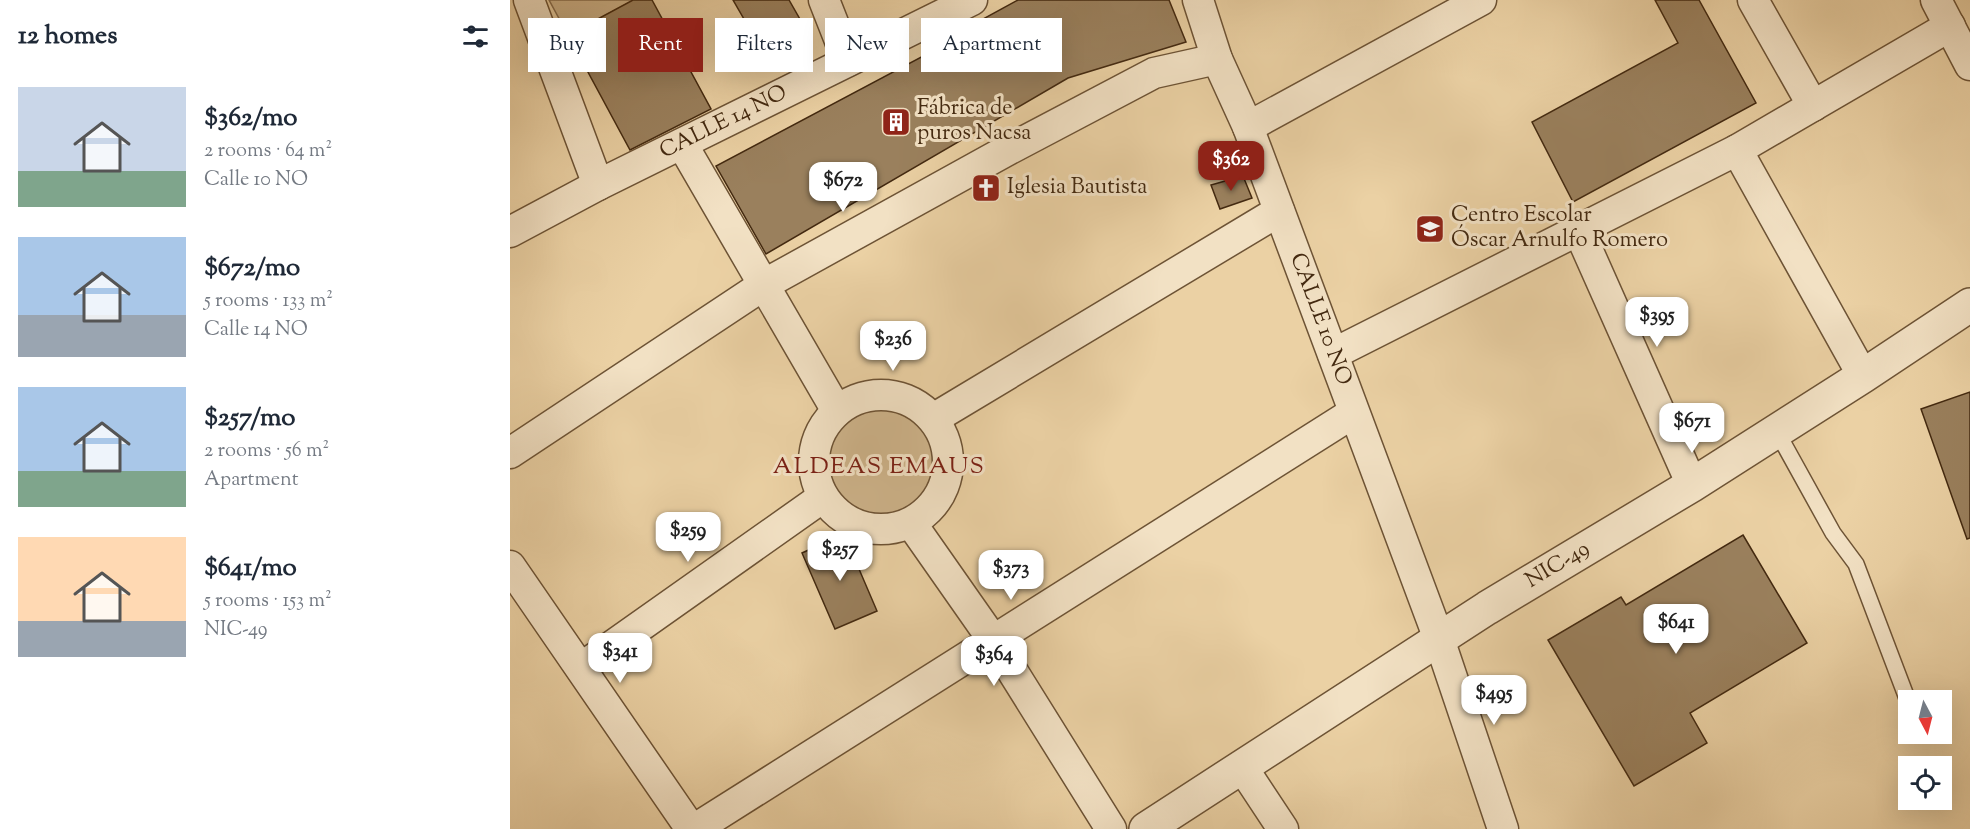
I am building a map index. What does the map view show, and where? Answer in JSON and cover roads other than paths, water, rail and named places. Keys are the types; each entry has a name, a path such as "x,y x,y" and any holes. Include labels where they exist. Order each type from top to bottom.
{"street":[{"path":"529,0 598,185"},
{"path":"824,0 831,18"},
{"name":"CALLE 10 NO","path":"1198,0 1217,59 1248,127 1439,639 1503,829"},
{"path":"1248,127 1481,0"},
{"path":"1753,0 1813,105"},
{"name":"CALLE 14 NO","path":"909,30 962,2"},
{"path":"1333,354 1737,150 1813,105 1943,8 1970,65"},
{"path":"510,453 765,284 1004,152 1154,74 1217,59"},
{"name":"CALLE 14 NO","path":"510,232 598,185 828,72"},
{"path":"682,144 837,411"},
{"path":"1737,150 1863,376"},
{"path":"933,419 1279,211"},
{"path":"1579,231 1692,485"},
{"name":"NIC-49","path":"1146,829 1487,608 1692,485 1970,305"},
{"path":"887,395 912,403 933,419 946,446 947,476 934,504 911,523 891,529 872,529 852,523 835,512 823,497 815,480 813,461 816,442 825,425 837,411 861,398 887,395"},
{"path":"510,566 693,829 1353,413"},
{"path":"580,668 823,497"},
{"path":"911,523 993,640 1111,829"},
{"path":"1242,767 1283,829"}],"lane":[{"path":"1776,430 1833,533 1856,564 1904,690"}],"place":[{"name":"Fábrica de puros Nacsa","path":"896,122"},
{"name":"Iglesia Bautista","path":"986,188"},
{"name":"Centro Escolar Óscar Arnulfo Romero","path":"1430,229"}],"district":[{"name":"ALDEAS EMAUS","path":"879,467"}]}
